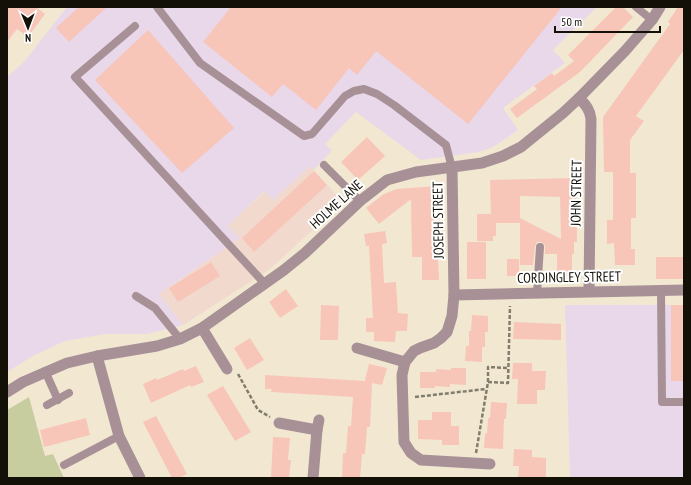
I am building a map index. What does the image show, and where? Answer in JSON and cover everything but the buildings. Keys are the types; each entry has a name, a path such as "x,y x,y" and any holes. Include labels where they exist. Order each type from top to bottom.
{"street":[{"name":"HOLME LANE","path":"9,387 67,363 97,356 157,346 180,339 202,328 284,270 360,201 387,180 416,172 482,163 521,148 579,98 625,51 652,20 660,7"},
{"name":"JOHN STREET","path":"579,98 587,106 590,112 591,120 589,291"},
{"name":"JOSEPH STREET","path":"405,362 414,351 434,343 441,338 447,332 451,324 454,295 452,168"},
{"name":"CORDINGLEY STREET","path":"454,295 684,290"},
{"path":"202,328 227,369"},
{"path":"357,348 405,362 402,375 404,442 411,453 416,457 428,461 490,464"},
{"path":"97,356 118,436 140,478"},
{"path":"279,423 318,425 313,478"}],"lane":[{"path":"157,7 200,63 304,136 312,134 345,96 354,90 364,89 377,94 394,105 446,145 452,168"},
{"path":"636,7 652,20"},
{"path":"134,26 75,77 265,284"},
{"path":"324,165 360,201"},
{"path":"537,293 540,247"},
{"path":"661,290 662,402 684,402"},
{"path":"136,296 154,308 180,339"},
{"path":"45,371 58,400"},
{"path":"47,405 68,393"},
{"path":"64,465 118,436"}],"path":[{"path":"488,382 508,383 510,293"},
{"path":"474,463 488,382 488,367 508,368"},
{"path":"227,369 237,373 258,410 279,423"},
{"path":"403,398 486,389"}],"shaded area":[{"path":"67,7 597,7 553,50 565,63 503,108 518,130 501,142 491,148 479,152 421,160 356,112 325,144 332,150 314,170 310,166 273,200 264,191 228,226 240,238 159,294 183,325 147,334 105,334 65,341 33,356 7,372 7,77 24,62"},
{"path":"310,166 343,202 269,270 183,325 159,294 240,238 228,226 265,191 273,200"},
{"path":"565,305 684,305 684,478 570,478"}],"green space":[{"path":"29,397 45,456 53,454 64,478 7,478 7,410"}]}
